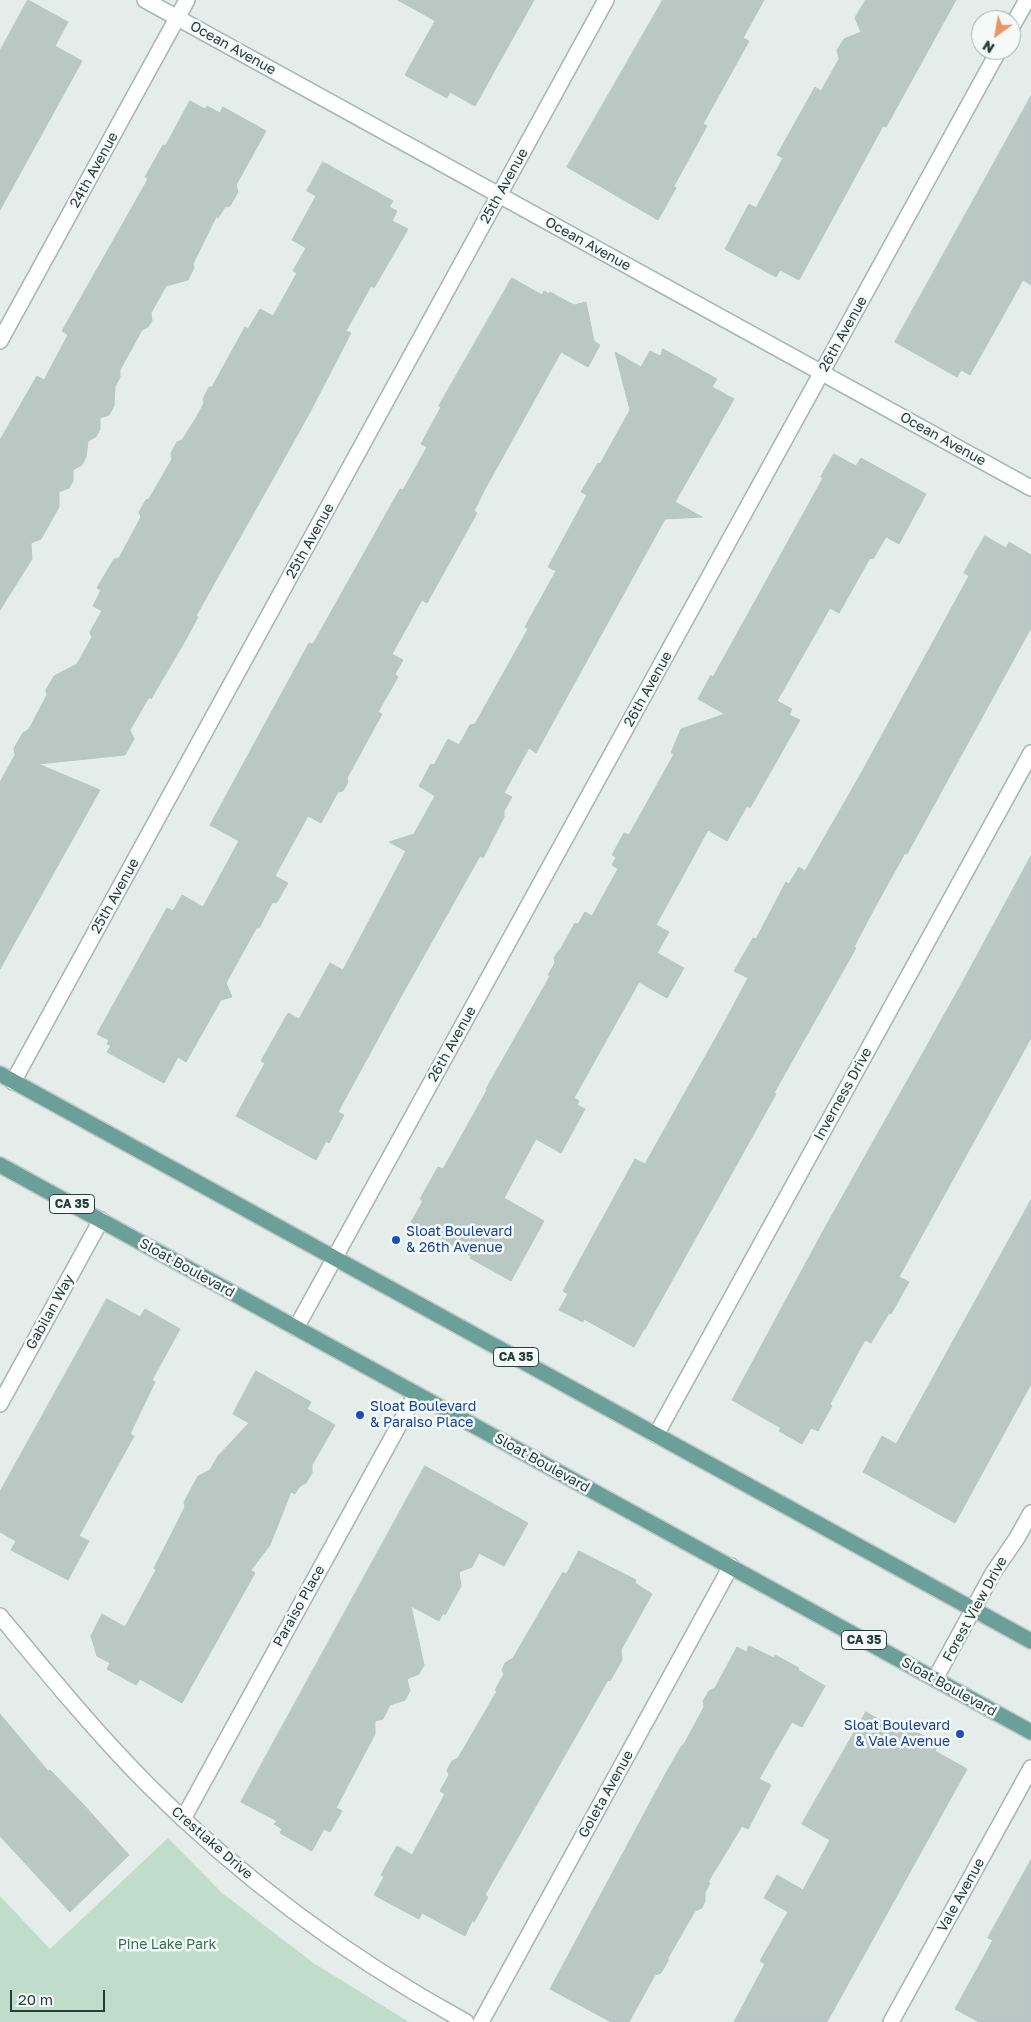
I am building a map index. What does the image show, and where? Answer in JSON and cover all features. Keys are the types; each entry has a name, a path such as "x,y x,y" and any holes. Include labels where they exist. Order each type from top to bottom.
{"main road":[{"name":"CA 35","path":"7,1078 1031,1641"},
{"name":"Sloat Boulevard","path":"0,1165 1031,1732"}],"street":[{"name":"Ocean Avenue","path":"145,0 1031,488"},
{"name":"24th Avenue","path":"0,341 187,0"},
{"name":"25th Avenue","path":"7,1078 606,0"},
{"name":"26th Avenue","path":"296,1328 994,60"},
{"name":"Inverness Drive","path":"656,1435 1031,753"},
{"name":"Gabilan Way","path":"0,1404 101,1220"},
{"name":"Paraiso Place","path":"183,1819 416,1394"},
{"name":"Forest View Drive","path":"935,1679 993,1572 1017,1538 1031,1513"},
{"name":"Goleta Avenue","path":"481,2022 731,1566"},
{"name":"Crestlake Drive","path":"0,1616 85,1718 183,1819 252,1878 324,1932 393,1979 466,2022"},
{"name":"Vale Avenue","path":"891,2022 1031,1768"}],"green space":[{"name":"Pine Lake Park","path":"168,1838 222,1893 315,1964 409,2022 0,2022 0,1896 50,1949"}],"building":[{"path":"28,0 68,22 55,46 82,61 0,210 0,51"},
{"path":"398,0 534,0 475,106 450,92 447,98 405,75 435,21"},
{"path":"663,0 764,0 743,38 749,41 703,124 707,126 674,186 676,188 658,220 567,167"},
{"path":"866,0 956,0 886,127 883,126 799,280 780,270 776,277 725,249 749,204 756,208 783,158 777,155 815,87 821,91 839,59 837,50 844,39 861,32 855,18"},
{"path":"1031,96 1031,285 1023,280 970,375 961,370 957,377 895,342"},
{"path":"190,101 205,109 207,106 220,113 223,107 266,131 236,185 238,192 230,206 225,207 218,218 216,217 193,264 194,268 188,280 166,286 151,313 152,321 148,327 142,330 120,370 120,377 115,387 114,406 109,415 100,418 100,429 96,437 88,441 86,457 82,465 73,470 73,481 69,488 59,492 59,507 41,539 31,543 32,559 0,610 0,440 37,376 44,380 68,335 62,331 148,179 145,177"},
{"path":"323,162 393,201 389,207 397,211 392,221 408,229 374,288 371,286 346,331 351,333 309,414 196,616 198,617 185,641 151,699 149,697 130,730 134,739 125,755 38,764 100,790 0,969 0,782 15,755 14,748 23,733 29,729 47,695 46,690 54,676 77,664 92,637 90,632 102,611 93,606 101,590 97,588 114,559 119,558 141,517 139,512 146,500 149,499 172,459 171,453 177,442 182,440 196,418 204,403 203,399 209,387 212,387 245,327 248,329 260,309 273,316 297,273 293,271 306,248 292,240 316,196 307,191"},
{"path":"512,278 542,295 544,291 549,294 550,292 574,305 586,302 594,341 600,345 588,367 561,352 485,489 474,511 477,513 427,603 422,600 392,654 403,660 395,674 398,677 378,712 382,714 347,778 348,782 343,791 338,792 321,823 308,816 275,876 288,883 277,902 272,903 259,928 257,927 226,983 232,997 221,1000 186,1062 178,1057 164,1083 107,1052 111,1046 107,1044 109,1040 97,1034 167,908 173,911 182,895 203,907 239,841 210,825 309,643 313,644 400,489 403,490 427,447 421,444 441,407 439,406"},
{"path":"663,349 717,379 712,387 734,399 675,502 702,517 665,519 536,753 529,748 504,793 512,797 483,858 480,856 399,1000 338,1112 344,1115 329,1143 326,1141 316,1160 236,1116 265,1063 261,1061 288,1013 299,1019 330,963 343,970 406,851 389,842 414,834 435,796 419,786 431,764 434,765 448,739 459,745 470,725 475,724 528,629 525,627 556,571 548,567 587,495 581,492 598,463 600,464 630,410 615,352 641,367 650,351 660,356"},
{"path":"834,454 856,466 861,458 926,494 899,544 886,537 873,559 870,558 839,613 830,608 777,701 792,709 789,715 800,720 750,808 747,806 727,841 708,830 656,925 669,932 657,953 684,968 667,998 639,982 574,1098 579,1101 577,1105 585,1109 561,1153 536,1139 504,1198 544,1221 511,1281 411,1222 423,1201 420,1199 438,1167 443,1169 550,976 548,975 555,963 554,958 558,951 575,923 578,924 585,912 592,916 618,869 612,865 616,857 612,855 624,833 629,835 674,754 671,753 681,729 725,714 698,699 711,675 713,677 823,478 821,477"},
{"path":"985,536 1006,548 1009,542 1031,555 1031,628 907,854 905,853 874,909 854,947 856,948 774,1093 776,1094 634,1347 584,1319 583,1322 559,1310 568,1294 563,1291 635,1159 645,1164 724,1023 748,978 734,971 753,938 756,939 786,882 789,884 799,867 805,871 859,777 969,576 964,573"},
{"path":"1031,856 1031,1038 899,1277 909,1282 891,1314 889,1313 871,1343 865,1340 830,1404 832,1406 818,1431 811,1428 802,1444 779,1431 781,1428 732,1400 822,1233"},
{"path":"1031,1200 1031,1384 955,1523 863,1472 882,1436 896,1444"},
{"path":"107,1299 140,1317 145,1309 180,1329 152,1380 155,1382 130,1434 134,1436 79,1536 89,1541 68,1580 11,1550 16,1541 0,1532 0,1492"},
{"path":"256,1371 311,1402 307,1409 335,1425 312,1465 312,1473 306,1483 299,1487 295,1494 291,1492 270,1545 251,1570 255,1573 182,1703 140,1679 136,1685 107,1669 110,1663 97,1656 91,1636 102,1614 125,1627 156,1570 154,1568 185,1507 184,1502 198,1476 210,1470 218,1456 249,1423 233,1414"},
{"path":"425,1466 528,1523 504,1566 479,1553 472,1567 459,1572 461,1586 445,1615 443,1613 439,1621 411,1606 424,1665 419,1674 407,1679 410,1691 405,1700 390,1705 383,1719 375,1721 375,1734 336,1808 342,1811 330,1832 324,1829 312,1851 280,1833 282,1829 274,1824 277,1821 241,1802"},
{"path":"579,1551 636,1580 635,1583 652,1594 621,1650 622,1660 610,1681 608,1680 485,1895 488,1897 474,1922 472,1921 465,1936 422,1913 419,1919 374,1895 384,1877 381,1875 397,1846 412,1855 445,1794 440,1791 449,1775 447,1770 452,1761 458,1758 497,1691 495,1690 504,1674 502,1670 505,1663 513,1658 563,1572 566,1574"},
{"path":"749,1646 774,1658 775,1655 799,1668 798,1670 825,1686 802,1727 792,1722 759,1779 771,1785 748,1829 742,1826 708,1882 710,1883 705,1893 705,1901 702,1908 695,1911 661,1973 655,1975 629,2022 611,2022 550,1989 666,1773 704,1707 703,1701 709,1691 715,1688 737,1647 746,1652"},
{"path":"866,1712 904,1734 908,1727 938,1744 935,1751 967,1769 827,2022 734,2022 765,1964 760,1961 788,1912 764,1898 777,1875 803,1890 830,1840 802,1824"},
{"path":"0,1714 48,1771 50,1770 83,1804 129,1855 70,1912 0,1836"},
{"path":"1031,1860 1031,2022 979,2022 955,2009 993,1940 988,1938"}],"place":[{"name":"Sloat Boulevard & 26th Avenue","path":"396,1240"},
{"name":"Sloat Boulevard & Paraiso Place","path":"360,1415"},
{"name":"Sloat Boulevard & Vale Avenue","path":"960,1734"}]}
